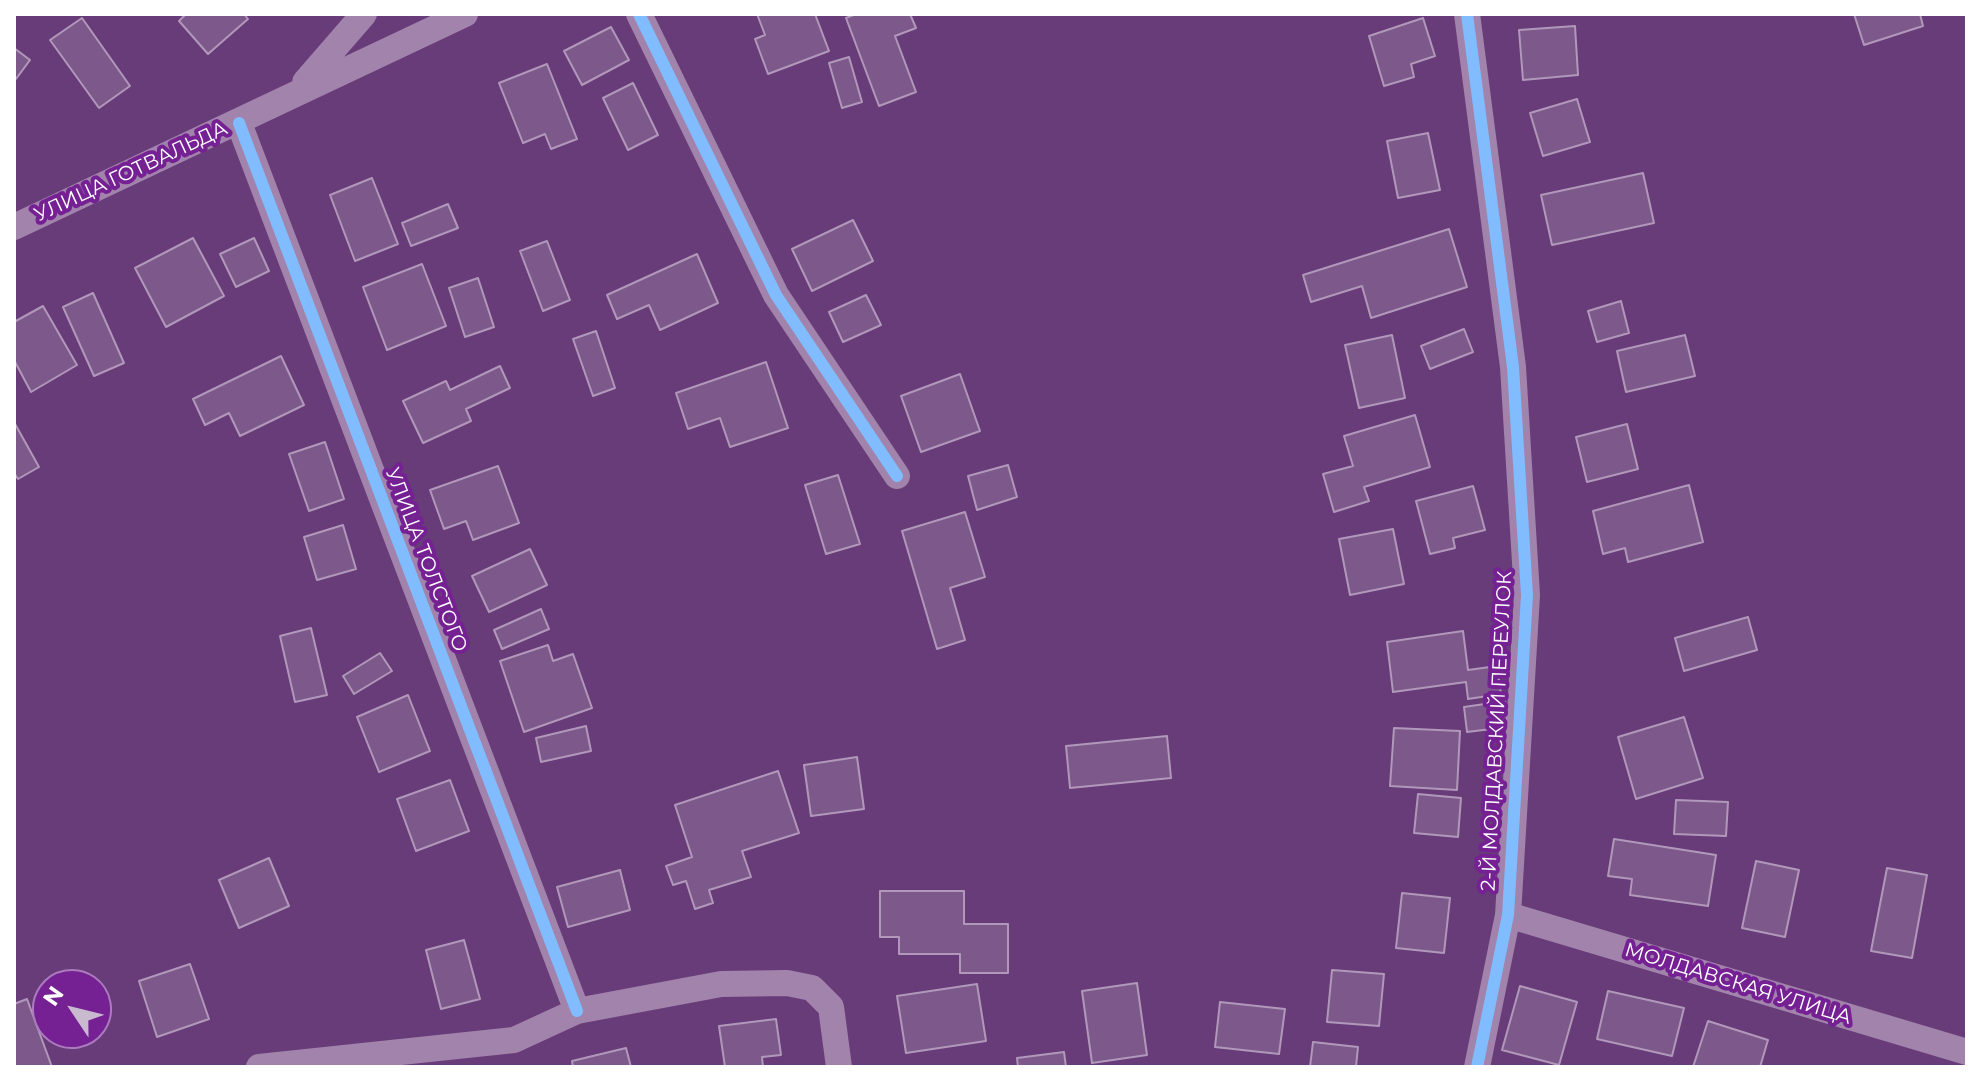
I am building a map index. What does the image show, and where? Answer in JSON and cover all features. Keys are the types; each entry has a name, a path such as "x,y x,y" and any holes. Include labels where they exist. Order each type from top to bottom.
{"street":[{"path":"297,91 364,14"},
{"name":"УЛИЦА ГОТВАЛЬДА","path":"14,227 465,14"},
{"path":"639,14 776,295 897,476"},
{"name":"2-Й МОЛДАВСКИЙ ПЕРЕУЛОК","path":"1467,14 1513,367 1527,595 1508,915 1477,1067"},
{"name":"УЛИЦА ТОЛСТОГО","path":"239,123 577,1011"},
{"name":"МОЛДАВСКАЯ УЛИЦА","path":"1508,915 1967,1052"},
{"path":"259,1067 514,1040 577,1011 721,984 787,983 812,988 831,1007 839,1067"}],"building":[{"path":"186,14 244,14 248,19 208,54 179,21"},
{"path":"757,14 815,14 829,51 768,74 755,39 765,35"},
{"path":"856,14 910,14 916,28 895,36 916,92 879,106 846,18"},
{"path":"1854,14 1920,14 1923,26 1864,45"},
{"path":"82,18 130,86 99,108 50,40"},
{"path":"1423,18 1435,56 1411,64 1414,77 1384,86 1369,36"},
{"path":"1575,26 1578,75 1523,80 1519,30"},
{"path":"611,27 629,60 582,85 564,51"},
{"path":"14,48 30,60 16,79 14,78"},
{"path":"849,57 862,102 842,108 829,63"},
{"path":"547,64 577,139 551,149 545,134 523,143 499,83"},
{"path":"633,83 658,135 628,150 603,98"},
{"path":"1577,99 1590,142 1543,156 1530,113"},
{"path":"1428,133 1440,190 1398,198 1387,141"},
{"path":"1643,173 1654,223 1552,245 1541,195"},
{"path":"372,178 398,244 355,261 330,195"},
{"path":"448,204 458,228 411,246 402,223"},
{"path":"853,220 873,261 812,291 792,249"},
{"path":"1449,229 1467,287 1371,318 1362,286 1311,302 1303,275"},
{"path":"193,238 224,296 166,327 135,268"},
{"path":"254,238 269,271 236,287 220,254"},
{"path":"547,241 570,300 543,311 520,251"},
{"path":"697,254 718,303 660,330 649,305 617,319 607,295"},
{"path":"422,264 446,326 387,350 363,287"},
{"path":"478,278 494,327 465,337 449,288"},
{"path":"93,293 124,363 94,376 63,307"},
{"path":"866,295 881,325 843,342 829,312"},
{"path":"1621,301 1629,333 1597,342 1588,311"},
{"path":"43,306 77,365 31,392 14,360 14,322"},
{"path":"1464,329 1473,352 1430,369 1421,346"},
{"path":"596,331 615,388 593,396 573,339"},
{"path":"1392,335 1405,398 1359,408 1345,345"},
{"path":"1685,335 1695,376 1626,392 1617,351"},
{"path":"281,356 304,405 240,436 229,413 205,425 193,399"},
{"path":"766,362 788,428 730,447 720,418 688,429 676,393"},
{"path":"500,366 510,388 466,409 471,421 423,443 403,401 446,381 450,390"},
{"path":"960,374 980,431 921,452 901,396"},
{"path":"1415,415 1430,467 1364,487 1369,501 1334,512 1323,474 1353,466 1344,436"},
{"path":"14,422 39,467 18,479 14,473"},
{"path":"1627,424 1638,469 1587,482 1576,437"},
{"path":"325,442 344,499 309,511 289,454"},
{"path":"1008,465 1017,497 977,510 968,476"},
{"path":"498,466 519,523 473,540 466,521 444,529 430,490"},
{"path":"838,475 860,544 826,554 805,485"},
{"path":"1689,485 1703,542 1628,562 1625,548 1603,554 1593,511"},
{"path":"1473,486 1485,530 1453,538 1455,548 1430,554 1416,501"},
{"path":"965,512 985,577 950,588 965,640 937,649 902,531"},
{"path":"343,525 356,569 317,580 304,537"},
{"path":"1393,529 1404,584 1350,595 1339,539"},
{"path":"530,549 547,585 489,612 472,576"},
{"path":"541,609 549,629 502,649 494,630"},
{"path":"1748,617 1757,650 1684,671 1675,638"},
{"path":"311,628 327,695 295,702 280,636"},
{"path":"1463,631 1468,670 1497,666 1501,694 1468,699 1466,682 1393,692 1387,642"},
{"path":"548,645 553,661 573,654 592,708 524,732 500,661"},
{"path":"380,653 392,671 354,694 343,676"},
{"path":"408,695 430,751 379,772 357,717"},
{"path":"1505,701 1508,727 1467,732 1464,707"},
{"path":"1684,717 1703,778 1636,799 1618,737"},
{"path":"586,726 591,751 541,762 536,738"},
{"path":"1394,728 1460,731 1457,790 1390,786"},
{"path":"1167,736 1171,778 1070,788 1066,746"},
{"path":"857,757 864,809 811,816 804,765"},
{"path":"778,771 799,833 742,851 751,877 709,890 713,903 695,909 686,881 673,885 666,866 692,857 675,805"},
{"path":"450,780 469,831 416,851 397,799"},
{"path":"1418,794 1461,798 1458,837 1414,833"},
{"path":"1676,800 1728,802 1726,836 1674,834"},
{"path":"1614,839 1716,855 1708,906 1630,895 1632,879 1608,876"},
{"path":"269,858 289,906 239,928 219,880"},
{"path":"1756,861 1799,870 1785,937 1742,928"},
{"path":"1887,868 1927,875 1912,958 1871,951"},
{"path":"620,870 630,910 568,927 557,887"},
{"path":"880,891 964,891 964,924 1008,924 1008,973 960,973 960,954 899,954 899,937 880,937"},
{"path":"1402,893 1450,898 1444,953 1396,948"},
{"path":"464,940 480,999 441,1009 426,950"},
{"path":"190,964 209,1019 157,1037 139,981"},
{"path":"1332,970 1384,974 1379,1026 1327,1022"},
{"path":"1137,983 1147,1055 1092,1063 1082,991"},
{"path":"977,984 986,1041 906,1053 897,996"},
{"path":"1520,986 1577,1002 1559,1065 1502,1050"},
{"path":"1608,991 1684,1008 1672,1056 1597,1039"},
{"path":"27,999 32,1013 32,1049 45,1049 52,1067 14,1067 14,1004"},
{"path":"1220,1002 1285,1009 1279,1054 1215,1047"},
{"path":"776,1019 781,1055 762,1057 763,1067 725,1067 719,1026"},
{"path":"1708,1021 1768,1040 1760,1067 1693,1067"},
{"path":"1313,1042 1358,1047 1356,1067 1310,1067"},
{"path":"626,1048 631,1067 573,1067 572,1061"},
{"path":"1064,1052 1066,1067 1018,1067 1017,1058"}],"cycle path":[{"path":"639,14 776,295 897,476"},
{"path":"1467,14 1513,367 1527,595 1508,915 1477,1067"},
{"path":"239,123 577,1011"}]}
